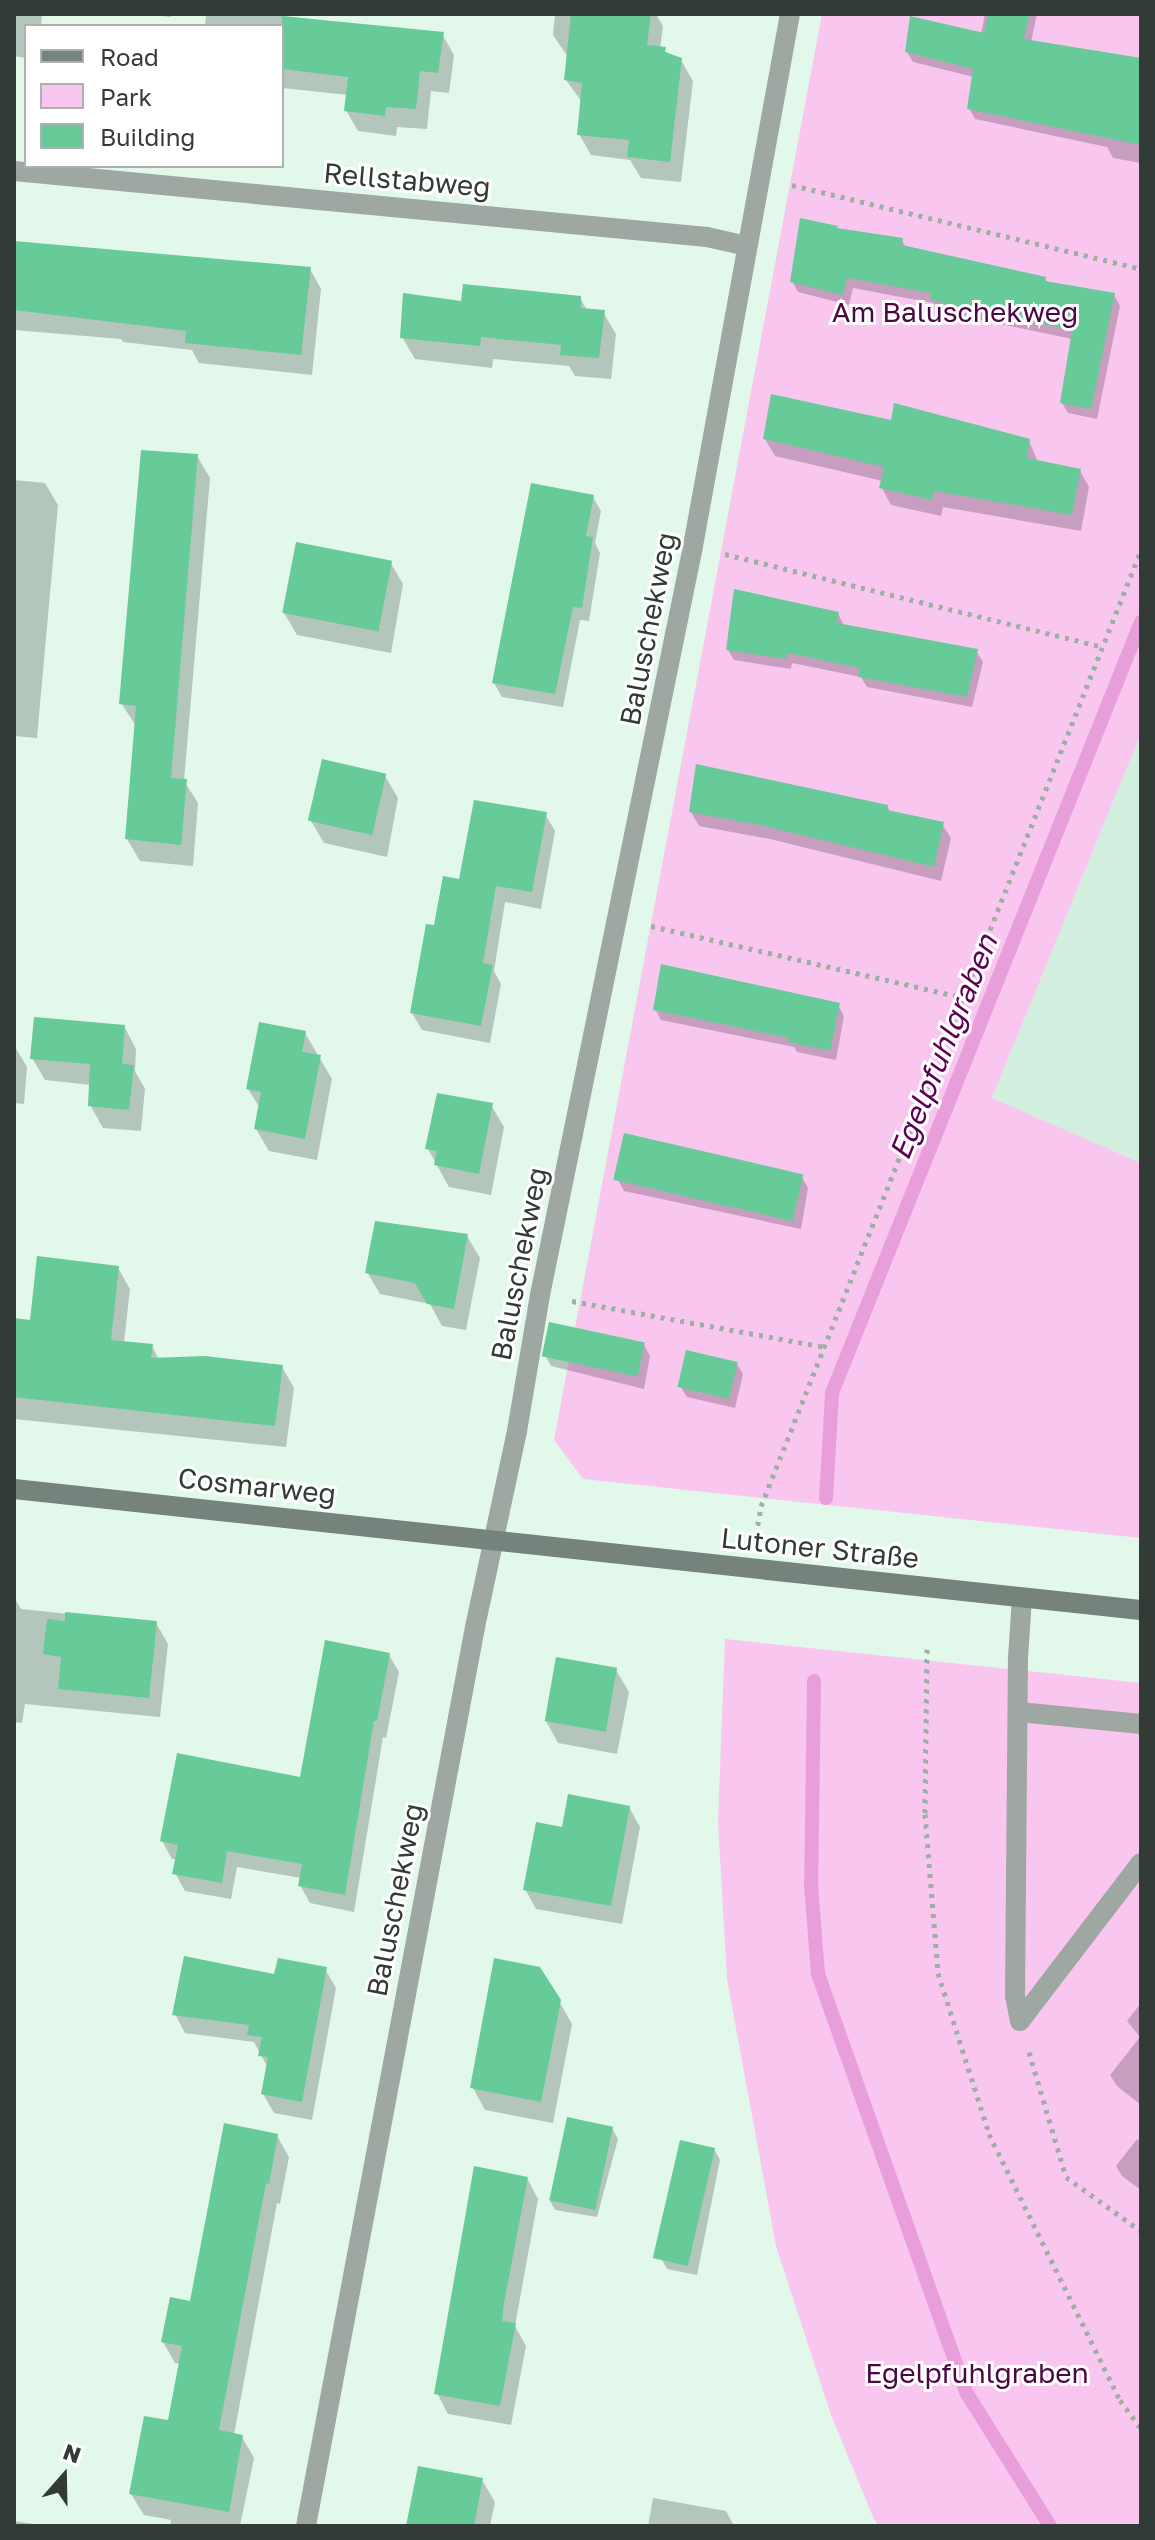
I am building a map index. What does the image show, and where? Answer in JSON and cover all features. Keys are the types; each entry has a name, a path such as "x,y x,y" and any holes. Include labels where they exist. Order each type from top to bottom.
{"street":[{"name":"Baluschekweg","path":"306,2526 517,1431 540,1295 693,546 790,14"},
{"name":"Rellstabweg","path":"14,171 707,237 747,246"},
{"name":"Cosmarweg","path":"14,1489 494,1539"},
{"name":"Lutoner Straße","path":"494,1539 1141,1610"},
{"path":"1020,2021 1015,1996 1022,1598"},
{"path":"1019,1712 1141,1724"},
{"path":"1020,2021 1141,1863"}],"path":[{"path":"760,178 1141,269"},
{"path":"693,546 1100,646"},
{"path":"761,1506 1100,646 1141,550"},
{"path":"619,919 962,997"},
{"path":"540,1295 826,1347"},
{"path":"927,1649 925,1814 938,1973 989,2134 1120,2400 1141,2429"},
{"path":"1020,2021 1066,2177 1141,2231"}],"shaded area":[{"path":"1141,733 1141,1163 992,1098"}],"green space":[{"name":"Am Baluschekweg","path":"822,14 1141,14 1141,733 992,1098 1141,1163 1141,1538 583,1479 554,1440"},
{"name":"Egelpfuhlgraben","path":"725,1639 1141,1683 1141,2526 878,2526 873,2517 831,2415 776,2246 727,1979 718,1822"}],"building":[{"path":"571,14 651,14 647,45 666,47 665,52 682,58 670,162 627,157 629,140 577,135 582,83 564,80"},
{"path":"988,14 1030,14 1024,39 1141,58 1141,145 967,109 973,69 905,52 910,16 984,33"},
{"path":"282,16 444,32 438,73 420,71 416,109 386,107 385,116 344,111 348,77 284,69"},
{"path":"800,218 837,228 903,238 902,245 1046,277 1045,281 1115,293 1091,409 1060,403 1072,330 930,300 931,293 847,278 843,295 790,282"},
{"path":"14,241 311,267 301,355 185,343 186,331 14,310"},
{"path":"463,284 581,296 581,308 605,310 599,358 560,355 561,345 481,337 480,346 400,338 403,293 461,301"},
{"path":"771,394 891,420 894,403 1030,439 1027,458 1081,469 1072,515 934,491 932,500 879,488 884,467 763,439"},
{"path":"141,450 198,454 171,778 187,779 181,845 125,839 136,706 119,704"},
{"path":"531,483 594,495 586,536 593,537 582,608 573,607 555,694 492,683"},
{"path":"296,542 392,561 378,631 282,613"},
{"path":"734,589 839,612 837,623 978,649 967,697 858,677 860,668 787,653 786,659 726,650"},
{"path":"322,759 386,774 372,835 308,820"},
{"path":"696,764 888,805 887,810 944,822 934,867 760,825 689,812"},
{"path":"474,800 547,812 532,892 496,886 483,963 493,965 481,1026 410,1013 426,924 434,925 443,876 459,879"},
{"path":"661,964 840,1003 830,1051 788,1042 789,1038 653,1010"},
{"path":"34,1017 125,1025 122,1064 134,1065 129,1110 88,1106 90,1064 30,1059"},
{"path":"259,1022 306,1031 302,1052 321,1055 305,1139 254,1129 261,1092 246,1089"},
{"path":"437,1093 493,1103 479,1174 434,1165 437,1151 425,1149"},
{"path":"624,1133 803,1174 792,1221 613,1180"},
{"path":"375,1221 468,1234 454,1309 427,1304 415,1283 365,1273"},
{"path":"37,1256 119,1266 111,1340 153,1344 151,1358 205,1356 283,1365 275,1426 14,1397 14,1318 30,1320"},
{"path":"549,1322 645,1342 638,1377 542,1356"},
{"path":"686,1350 738,1362 729,1399 677,1387"},
{"path":"65,1612 157,1621 149,1698 58,1689 61,1657 43,1654 47,1619 65,1621"},
{"path":"325,1640 390,1653 377,1721 374,1721 345,1895 298,1886 302,1864 227,1851 222,1883 172,1874 178,1845 160,1841 177,1753 300,1777"},
{"path":"556,1657 617,1668 606,1732 545,1721"},
{"path":"568,1794 630,1806 611,1906 523,1890 536,1822 562,1827"},
{"path":"184,1956 274,1974 278,1958 327,1967 302,2102 261,2094 268,2057 258,2056 262,2037 247,2035 249,2025 172,2015"},
{"path":"494,1958 540,1967 561,2000 541,2102 470,2088"},
{"path":"567,2117 613,2127 595,2210 549,2200"},
{"path":"224,2123 278,2134 219,2430 243,2435 229,2512 129,2494 144,2416 168,2420 182,2346 161,2342 170,2297 190,2301"},
{"path":"680,2140 715,2148 688,2266 653,2258"},
{"path":"474,2166 528,2177 504,2303 502,2321 516,2323 500,2406 434,2394"},
{"path":"418,2466 483,2478 474,2526 406,2526"}],"waterway":[{"name":"Egelpfuhlgraben","path":"826,1498 832,1393 1141,622"},
{"name":"Egelpfuhlgraben","path":"814,1681 811,1885 818,1974 966,2392 1050,2526"}]}
